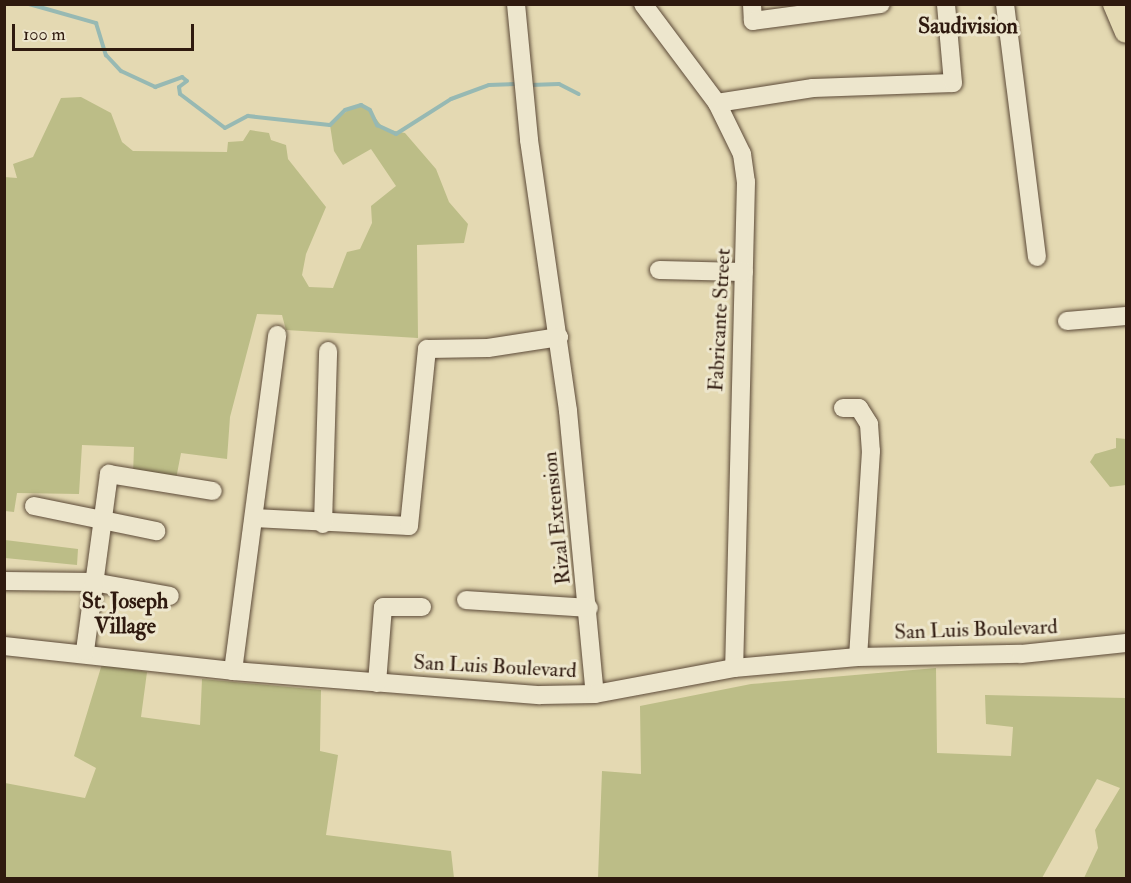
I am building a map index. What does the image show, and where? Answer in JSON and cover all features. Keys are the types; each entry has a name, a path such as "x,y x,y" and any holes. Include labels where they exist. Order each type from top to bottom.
{"main road":[{"path":"1114,4 1126,32"}],"street":[{"name":"Rizal Extension","path":"516,4 529,140 559,337 589,608 595,694"},
{"name":"Fabricante Street","path":"643,4 717,103 742,154 746,182 734,668"},
{"path":"752,4 753,21 881,4"},
{"path":"717,103 813,88 953,83 946,4"},
{"path":"1005,4 1037,257"},
{"path":"658,270 744,272"},
{"path":"1067,321 1126,316"},
{"path":"233,671 277,335"},
{"path":"254,518 323,524 409,526 427,349 488,348 559,337"},
{"path":"323,524 328,351"},
{"path":"843,408 859,408 869,424 871,451 858,657"},
{"path":"85,651 109,474 213,491"},
{"path":"34,506 156,531"},
{"path":"4,581 93,582 170,596"},
{"path":"466,600 589,608"},
{"path":"377,683 382,608 422,607"},
{"name":"San Luis Boulevard","path":"4,646 85,651 233,671 377,683 595,694 734,668 858,657 1021,654 1126,644"}],"green space":[{"path":"81,97 111,113 122,142 133,151 227,152 228,142 243,141 250,130 269,133 271,140 286,145 288,159 326,207 306,254 302,275 309,287 333,288 347,252 360,249 372,223 371,206 396,186 371,149 343,165 334,151 330,125 353,106 367,107 384,129 405,133 436,169 449,202 468,224 464,243 417,245 418,338 286,330 282,315 257,314 230,417 227,459 181,453 176,479 133,475 134,447 82,445 79,494 17,493 14,512 5,511 4,177 17,178 13,164 33,157 61,98"},
{"path":"1116,438 1126,439 1126,485 1110,487 1090,462 1095,454 1116,448"},
{"path":"5,540 78,549 77,565 5,558"},
{"path":"102,664 147,672 141,717 200,725 202,679 321,690 320,751 338,755 326,835 451,851 454,878 5,878 5,783 85,798 96,768 74,756"},
{"path":"936,668 937,753 1011,756 1013,727 986,724 985,695 1126,698 1126,878 1084,878 1098,848 1095,830 1120,788 1097,779 1042,878 598,878 602,771 641,774 640,706 751,684"}],"waterway":[{"path":"29,4 96,23 106,55 121,71 155,87 182,77 187,81 179,87 180,94 225,128 248,116 330,125 345,110 361,105 370,110 377,125 396,134 451,99 489,85 519,84"},
{"path":"4,82 4,94"},
{"path":"530,85 559,84 579,94"}],"district":[{"name":"Saudivision","path":"968,27"},
{"name":"St. Joseph Village","path":"125,614"}]}
